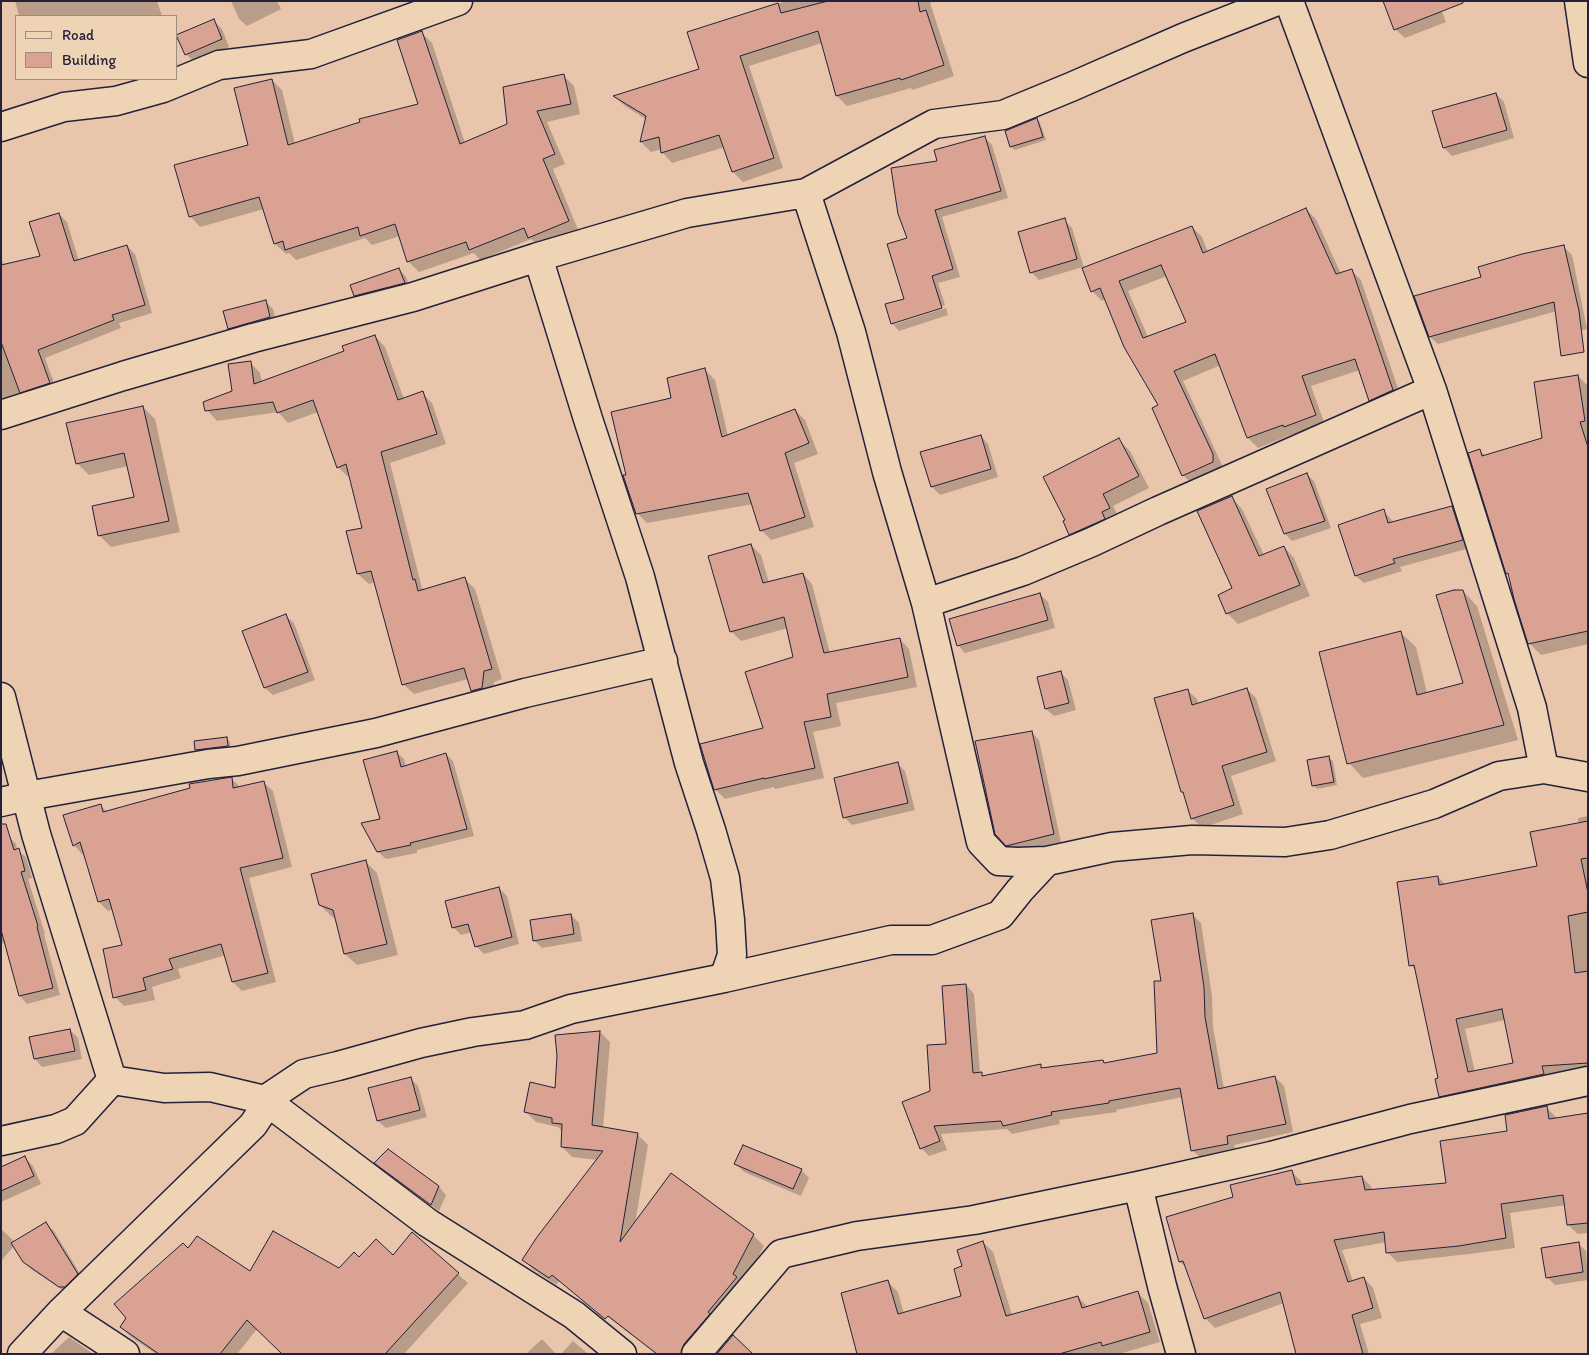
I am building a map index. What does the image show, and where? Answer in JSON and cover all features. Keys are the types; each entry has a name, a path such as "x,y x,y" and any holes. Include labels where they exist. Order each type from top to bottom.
{"street":[{"path":"1,126 64,106 116,101 164,88 219,65 311,54 458,1"},
{"path":"1,415 122,376 253,338 413,297 538,256 687,212 806,193 934,124 1003,115 1071,88 1183,38 1276,1"},
{"path":"1289,1 1432,390 1532,708 1544,769"},
{"path":"1579,1 1588,63"},
{"path":"806,193 851,332 887,472 926,603 981,842 999,861 1047,861 1112,847 1192,840 1285,842 1330,835 1434,804 1498,776 1544,769 1588,776"},
{"path":"538,256 588,419 640,577 688,762 725,878 732,955 724,978"},
{"path":"926,603 1023,571 1092,542 1158,510 1432,390"},
{"path":"14,799 208,764 238,762 376,733 525,693 663,661"},
{"path":"1,697 14,799 36,834 112,1080"},
{"path":"22,1354 61,1312 253,1125 262,1110 265,1100 304,1074 422,1043 474,1032 525,1025 571,1009 724,978 891,940 932,940 1000,915 1047,861"},
{"path":"112,1080 164,1088 210,1087 265,1100 428,1223 574,1314 622,1354"},
{"path":"1,1140 56,1130 75,1121 112,1080"},
{"path":"696,1354 780,1254 857,1236 974,1220 1138,1186 1271,1156 1410,1119 1588,1081"},
{"path":"1138,1186 1162,1286 1181,1354"},
{"path":"61,1312 125,1354"}],"building":[{"path":"828,1 918,1 920,12 926,10 944,65 901,80 900,78 836,96 818,31 740,56 774,158 732,172 719,135 661,153 659,137 640,142 646,116 613,96 699,69 687,32 778,3 781,13"},
{"path":"1383,1 1463,1 1463,3 1394,30"},
{"path":"214,19 222,39 185,55 178,39 178,34"},
{"path":"422,31 460,144 507,124 503,87 564,74 571,104 537,111 555,154 543,159 569,221 528,238 524,228 469,250 466,242 407,262 395,224 360,236 358,227 285,250 283,241 274,244 259,197 189,217 174,165 248,145 234,88 272,79 288,145 360,122 359,119 418,104 397,40"},
{"path":"1496,93 1507,130 1443,148 1432,111"},
{"path":"1037,118 1043,137 1010,147 1005,131"},
{"path":"985,136 1001,191 935,210 953,269 932,276 942,308 891,324 885,304 904,299 887,244 907,238 898,214 891,168 937,161 934,150"},
{"path":"1306,208 1336,274 1352,269 1393,390 1369,401 1355,359 1302,376 1316,415 1247,438 1215,354 1174,371 1213,454 1213,462 1182,476 1152,408 1158,405 1124,347 1100,288 1091,292 1082,268 1192,226 1203,253","holes":["1161,265 1186,322 1143,338 1119,281"]},
{"path":"59,213 74,261 127,245 145,305 112,315 114,320 38,350 50,383 20,393 1,342 1,265 40,256 29,222"},
{"path":"1065,218 1077,259 1030,273 1018,232"},
{"path":"1564,245 1579,311 1584,352 1561,356 1554,302 1429,337 1414,296 1481,277 1478,267 1522,254"},
{"path":"399,268 405,283 354,296 350,285"},
{"path":"266,300 270,317 228,329 223,311"},
{"path":"375,335 398,400 423,391 437,434 381,452 413,580 415,579 418,591 465,577 492,669 484,671 482,688 471,691 464,668 402,685 371,571 357,574 346,531 362,528 346,464 337,468 313,400 277,413 273,402 205,411 203,402 232,391 228,364 251,361 254,384 344,351 342,346"},
{"path":"705,368 722,437 795,409 809,443 785,453 805,517 760,531 748,493 636,514 623,475 626,475 611,412 671,398 667,378"},
{"path":"1578,375 1585,421 1580,422 1588,447 1588,631 1528,644 1508,573 1506,574 1468,453 1480,449 1482,456 1542,438 1534,382"},
{"path":"143,406 169,521 98,536 92,506 134,497 124,453 76,464 66,423"},
{"path":"981,435 991,469 931,487 920,452"},
{"path":"1119,438 1139,476 1103,494 1110,508 1102,512 1105,519 1069,535 1063,521 1065,520 1043,477"},
{"path":"1307,473 1325,521 1284,534 1266,489"},
{"path":"1232,496 1259,556 1284,546 1300,585 1226,614 1218,595 1232,588 1197,511"},
{"path":"1452,506 1463,540 1393,559 1395,563 1355,576 1338,525 1384,509 1388,523"},
{"path":"751,544 763,583 803,573 824,653 900,638 908,677 827,694 831,717 804,722 815,768 714,790 700,744 763,728 745,672 793,657 784,617 730,632 708,556"},
{"path":"1454,590 1463,590 1504,725 1347,764 1319,652 1401,631 1417,695 1463,683 1436,595"},
{"path":"1040,593 1048,620 957,646 949,619"},
{"path":"286,614 308,672 264,688 242,631"},
{"path":"1061,671 1069,703 1045,709 1037,677"},
{"path":"1247,688 1267,752 1222,766 1234,805 1191,819 1183,792 1181,792 1154,698 1188,689 1192,705"},
{"path":"1032,731 1054,834 1006,846 995,834 975,741"},
{"path":"227,737 228,746 195,750 194,741"},
{"path":"397,751 401,767 446,753 467,829 410,843 411,845 377,852 361,823 380,819 363,760"},
{"path":"1329,756 1334,782 1312,786 1307,760"},
{"path":"898,762 908,803 843,818 834,778"},
{"path":"232,777 233,788 264,781 283,858 240,868 268,973 232,982 221,944 169,959 173,969 143,978 146,990 113,998 103,949 122,945 109,899 98,902 80,842 73,846 63,815 101,804 103,812 190,788 189,784"},
{"path":"1588,821 1588,858 1581,859 1588,893 1588,912 1568,916 1575,973 1588,971 1588,1063 1542,1066 1544,1074 1439,1097 1435,1079 1438,1078 1414,965 1409,966 1397,882 1438,876 1439,885 1537,866 1530,832","holes":["1502,1009 1513,1063 1468,1072 1456,1019"]},
{"path":"1,824 6,824 14,850 19,848 25,871 21,872 38,926 53,988 19,996 1,930"},
{"path":"366,860 387,944 344,954 333,910 319,905 311,874"},
{"path":"499,887 512,937 475,947 468,924 452,928 445,901"},
{"path":"1193,913 1204,987 1205,1017 1218,1089 1275,1076 1286,1124 1227,1136 1228,1144 1191,1151 1180,1088 1109,1101 1109,1103 1051,1112 1052,1115 1003,1126 1001,1121 934,1126 940,1141 920,1149 902,1102 930,1091 927,1045 946,1044 942,986 966,984 973,1073 982,1072 982,1076 1041,1064 1041,1068 1103,1060 1104,1063 1157,1053 1154,981 1161,981 1151,920"},
{"path":"571,914 574,934 533,941 530,920"},
{"path":"70,1029 75,1051 34,1059 29,1037"},
{"path":"600,1031 592,1125 638,1133 620,1242 671,1173 754,1234 733,1274 737,1277 708,1312 710,1314 684,1344 681,1354 657,1354 608,1316 605,1319 552,1275 549,1278 522,1260 537,1237 603,1151 561,1147 562,1124 552,1123 552,1118 524,1112 530,1082 555,1088 557,1056 555,1035"},
{"path":"411,1077 420,1110 377,1121 368,1088"},
{"path":"1547,1106 1549,1119 1588,1113 1588,1223 1567,1225 1563,1195 1501,1204 1506,1238 1459,1246 1386,1253 1384,1232 1334,1240 1348,1282 1364,1277 1373,1308 1352,1315 1363,1354 1296,1354 1280,1292 1204,1319 1183,1261 1179,1262 1166,1217 1233,1197 1230,1185 1292,1170 1296,1185 1362,1176 1365,1190 1446,1183 1440,1141 1507,1131 1505,1115"},
{"path":"743,1145 802,1169 793,1189 734,1164"},
{"path":"388,1149 439,1186 431,1205 374,1163"},
{"path":"25,1156 34,1176 1,1191 1,1167"},
{"path":"46,1222 78,1274 65,1287 59,1287 23,1262 11,1243"},
{"path":"273,1231 339,1268 354,1252 359,1257 376,1239 393,1255 412,1232 459,1273 385,1354 282,1354 247,1320 220,1354 159,1354 120,1327 126,1318 114,1304 183,1243 188,1248 197,1236 250,1271"},
{"path":"983,1241 1006,1316 1078,1296 1082,1308 1138,1291 1150,1332 1102,1346 1101,1342 1059,1354 857,1354 841,1293 888,1280 898,1314 961,1296 954,1269 962,1266 957,1250"},
{"path":"1579,1242 1583,1272 1546,1278 1541,1248"},
{"path":"733,1335 753,1354 717,1354"}]}
